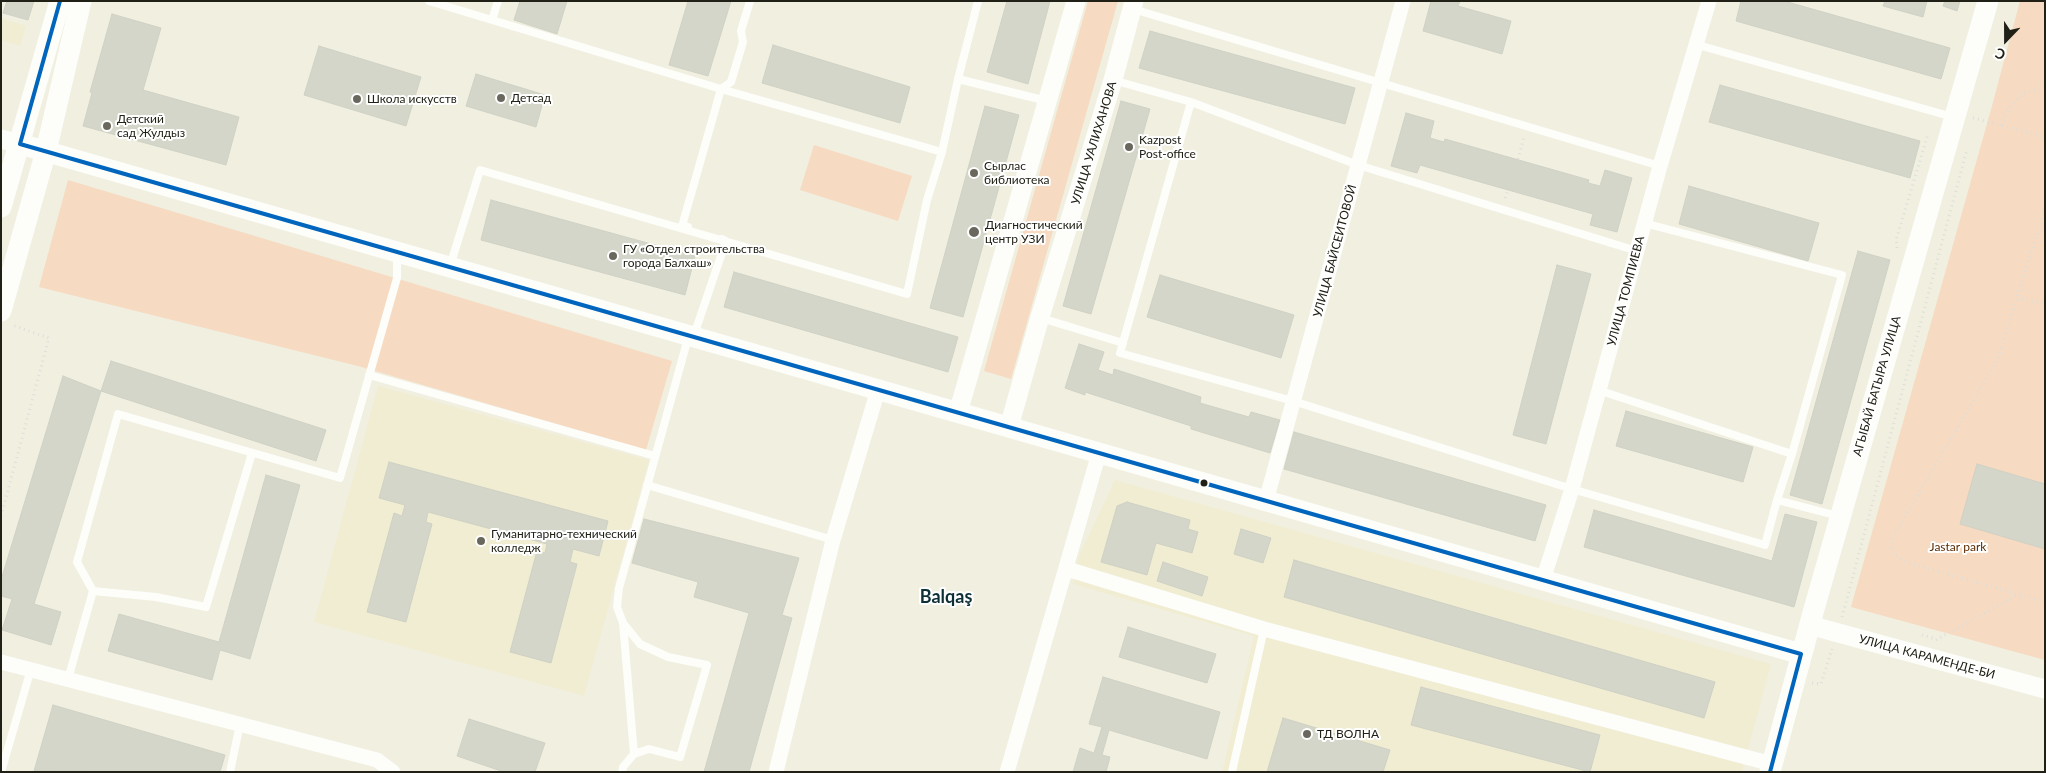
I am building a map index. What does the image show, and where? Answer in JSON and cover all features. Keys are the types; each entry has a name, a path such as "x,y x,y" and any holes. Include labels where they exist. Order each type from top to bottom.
{"main road":[{"path":"1,207 10,141 60,1"},
{"path":"5,317 81,1"},
{"name":"АГЫБАЙ БАТЫРА УЛИЦА","path":"1771,768 1840,516 1953,117 1988,1"},
{"path":"10,141 1801,654"}],"street":[{"path":"958,413 1076,1"},
{"name":"УЛИЦА БАЙСЕИТОВОЙ","path":"1266,501 1403,1"},
{"name":"УЛИЦА ТОМПИЕВА","path":"1543,580 1572,489 1660,166 1698,44 1709,1"},
{"name":"УЛИЦА УАЛИХАНОВА","path":"1009,427 1040,317 1113,80 1133,5"},
{"path":"776,772 833,540 878,390"},
{"path":"1008,772 1099,453"},
{"path":"1067,569 1264,630 1771,768"},
{"name":"УЛИЦА КАРАМЕНДЕ-БИ","path":"1809,626 2045,689"},
{"path":"1,662 377,760 387,770"}],"lane":[{"path":"429,1 721,89 942,152"},
{"path":"492,20 498,1"},
{"path":"726,241 682,226 721,89 731,82 743,42 741,31 750,1"},
{"path":"449,267 480,170 907,294 927,200 942,152 978,1"},
{"path":"1133,5 1381,83 1660,166"},
{"path":"1698,44 1953,117"},
{"path":"958,79 1047,101"},
{"path":"1113,80 1190,102 1358,165 1637,251"},
{"path":"1190,102 1120,353 1293,401 1572,489 1765,545 1842,275 1644,223"},
{"path":"622,772 623,766 634,754 649,749 680,757 707,665 668,657 640,644 623,622 617,607 619,588 655,456 691,336 726,241"},
{"path":"68,679 93,591 77,562 118,414 340,478 397,278 397,252"},
{"path":"1040,317 1123,342"},
{"path":"369,375 655,456"},
{"path":"1598,390 1792,454"},
{"path":"93,591 156,597 206,607 252,453"},
{"path":"647,485 833,540"},
{"path":"1777,500 1840,516"},
{"path":"623,622 634,754"},
{"path":"1232,772 1264,630"},
{"path":"1,772 31,669"},
{"path":"230,772 240,724"}],"path":[{"path":"2001,124 2010,107 2024,93 2045,87"},
{"path":"1973,128 1978,109"},
{"path":"1953,117 1976,118 2045,137"},
{"path":"1518,160 1526,126"},
{"path":"1842,616 1968,147"},
{"path":"2045,209 1997,362 1891,540 1891,549 1896,556 1906,562 2045,602"},
{"path":"2017,298 2045,304"},
{"path":"1,516 49,338 5,317"},
{"path":"1930,658 1936,639 2018,594"}],"shaded area":[{"path":"1,18 26,26 20,46 1,40"},
{"name":"Гуманитарно-технический колледж","path":"378,386 649,460 584,696 314,622"},
{"path":"1115,480 1771,664 1742,772 1222,772 1254,636 1073,584 1078,558"}],"green space":[{"path":"1088,1 1118,1 1011,379 984,371"},
{"name":"Jastar park","path":"2020,1 2045,1 2045,660 1851,607"},
{"path":"814,145 912,176 898,221 800,190"},
{"path":"68,180 672,361 646,450 358,366 39,287"}],"building":[{"path":"7,1 34,1 28,20 3,13"},
{"path":"520,1 567,1 557,34 514,20"},
{"path":"688,1 731,1 708,76 669,65"},
{"path":"1007,1 1050,1 1028,84 987,72"},
{"path":"1431,1 1460,1 1458,6 1511,21 1502,54 1423,31"},
{"path":"1741,1 1784,1 1950,48 1941,79 1736,21"},
{"path":"1885,1 1927,1 1923,17 1883,6"},
{"path":"1945,1 1960,1 1957,11 1943,6"},
{"path":"112,14 161,28 143,90 239,117 226,165 83,126 92,93 90,92"},
{"path":"1150,31 1355,88 1345,124 1139,68"},
{"path":"773,45 910,87 900,123 762,83"},
{"path":"319,46 421,77 406,126 304,95"},
{"path":"476,74 545,95 536,127 466,106"},
{"path":"1720,85 1920,141 1910,178 1709,122"},
{"path":"1121,101 1150,109 1091,314 1063,306"},
{"path":"985,106 1019,115 963,317 930,308"},
{"path":"1406,113 1434,121 1430,138 1444,142 1445,139 1589,180 1588,183 1600,186 1605,170 1632,178 1617,232 1590,225 1593,214 1420,165 1417,173 1391,166"},
{"path":"1689,186 1819,223 1808,261 1679,224"},
{"path":"491,200 695,256 685,295 481,240"},
{"path":"1858,251 1890,260 1822,504 1790,495"},
{"path":"1557,265 1591,274 1546,444 1513,435"},
{"path":"734,272 958,337 948,372 724,307"},
{"path":"1160,275 1294,315 1281,358 1147,317"},
{"path":"1079,344 1104,352 1098,370 1113,375 1114,369 1201,397 1200,403 1249,417 1251,412 1280,420 1270,453 1191,429 1191,426 1085,392 1085,395 1065,388"},
{"path":"111,361 326,430 316,461 101,391"},
{"path":"63,376 101,391 34,604 61,612 51,645 2,630 12,599 1,596 1,580"},
{"path":"1626,411 1753,447 1743,482 1616,446"},
{"path":"1294,432 1546,505 1535,541 1284,469"},
{"path":"389,462 608,521 599,556 573,549 570,562 577,564 551,663 510,652 537,551 545,553 547,544 428,512 426,522 432,524 406,622 367,612 394,513 402,516 405,505 379,498"},
{"path":"1977,464 2045,484 2045,549 1960,524"},
{"path":"266,475 300,485 250,659 220,650 212,680 108,651 119,614 219,642"},
{"path":"1127,502 1190,520 1188,529 1198,532 1192,553 1156,543 1147,575 1101,562 1117,506"},
{"path":"1594,510 1772,561 1785,514 1817,522 1794,607 1584,547"},
{"path":"644,519 799,558 782,615 792,618 749,772 704,772 749,613 694,597 698,582 632,563"},
{"path":"1241,529 1271,538 1263,563 1234,554"},
{"path":"1294,560 1715,682 1704,718 1284,597"},
{"path":"1163,562 1208,577 1202,596 1157,581"},
{"path":"1128,627 1216,654 1207,683 1119,657"},
{"path":"1103,677 1220,712 1207,759 1109,730 1102,755 1110,757 1106,772 1073,772 1080,748 1094,753 1102,727 1089,724"},
{"path":"1421,687 1600,735 1590,772 1411,725"},
{"path":"53,705 225,755 220,772 34,771"},
{"name":"ТД ВОЛНА","path":"1283,718 1390,750 1383,772 1267,772"},
{"path":"469,719 545,743 535,772 504,772 457,756"}],"transit line":[{"path":"60,1 20,144 1801,654"},
{"path":"1770,772 1801,654"}],"place":[{"name":"Детсад","path":"501,98"},
{"name":"Школа искусств","path":"357,99"},
{"name":"Детский сад Жулдыз","path":"107,126"},
{"name":"Kazpost Post-office","path":"1129,147"},
{"name":"Сырлас библиотека","path":"974,173"},
{"name":"Диагностический центр УЗИ","path":"974,232"},
{"name":"ГУ «Отдел строительства города Балхаш»","path":"613,256"},
{"name":"Гуманитарно-технический колледж","path":"481,541"},
{"name":"ТД ВОЛНА","path":"1307,734"}],"district":[{"name":"Balqaş","path":"946,597"}]}
